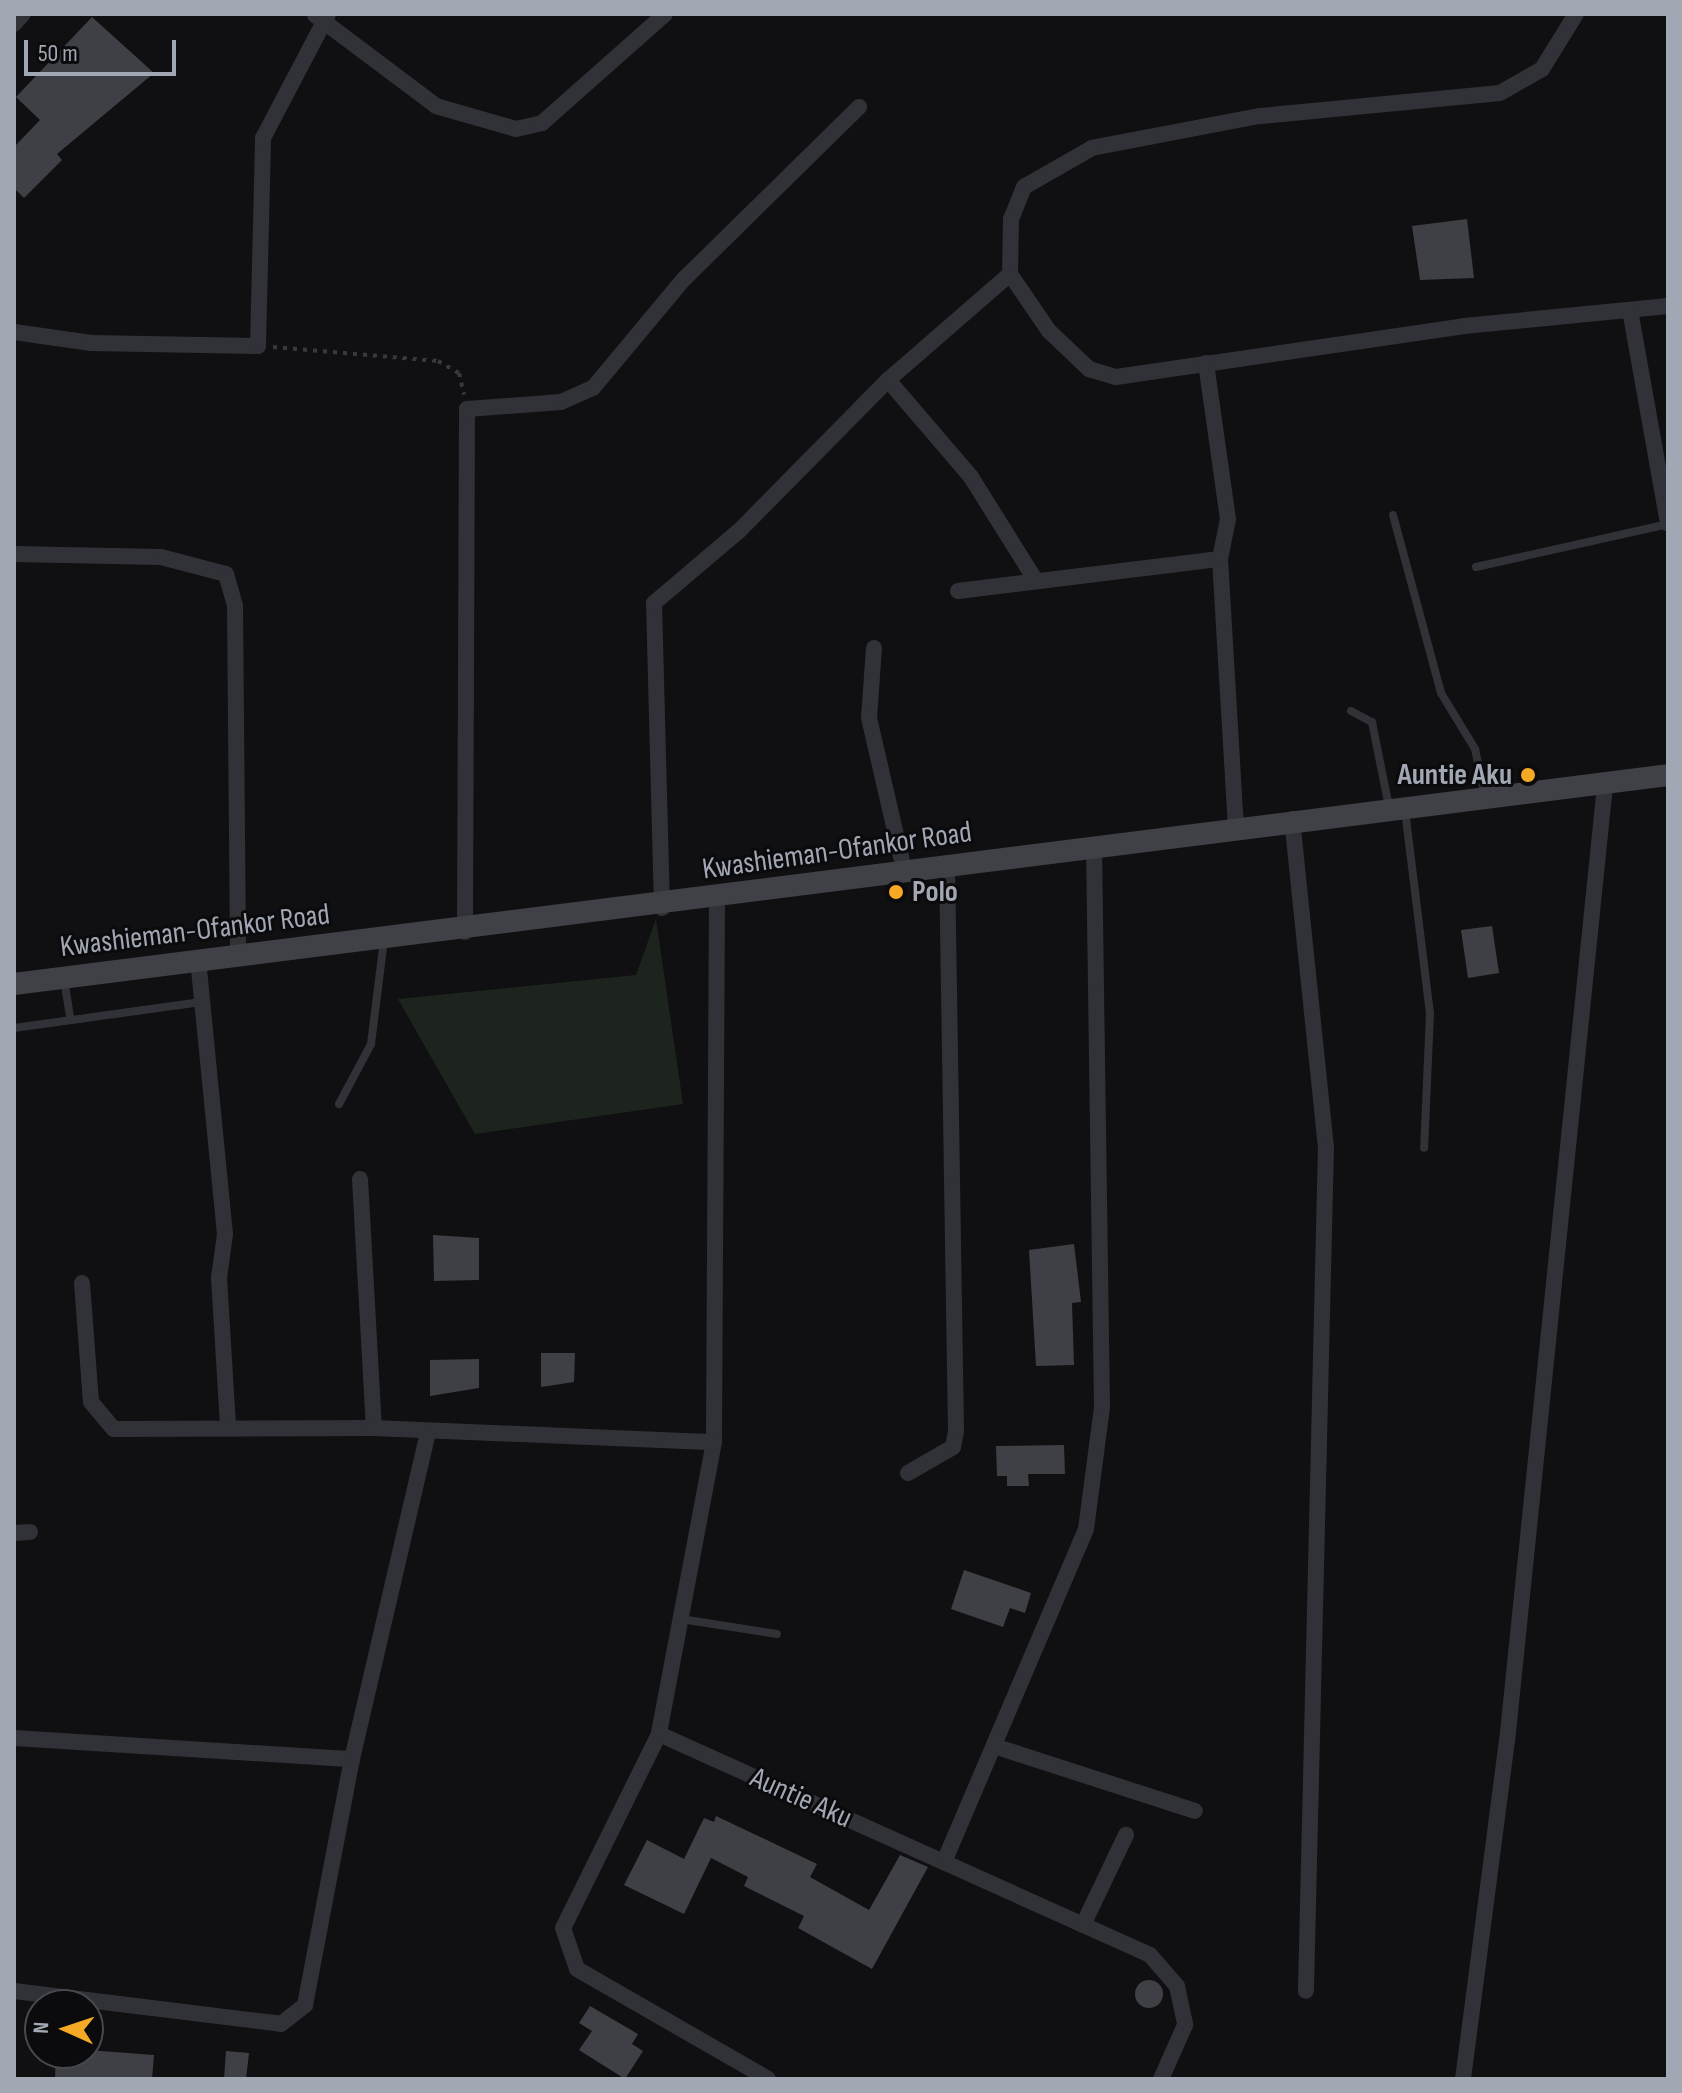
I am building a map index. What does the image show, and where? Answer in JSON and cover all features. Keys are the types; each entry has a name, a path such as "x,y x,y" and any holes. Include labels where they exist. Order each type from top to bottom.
{"main road":[{"name":"Kwashieman-Ofankor Road","path":"14,984 198,959 662,908 904,870 1094,847 1236,825 1605,786 1668,775"}],"street":[{"path":"14,24 23,14"},
{"path":"14,332 91,343 258,346 263,138 321,16 436,106 516,129 542,123 665,14"},
{"path":"1576,14 1542,69 1500,93 1259,116 1092,148 1024,187 1011,219 1010,274 1049,331 1089,369 1116,377 1206,363 1668,306"},
{"path":"465,932 467,409 561,402 593,388 683,280 859,107"},
{"path":"662,908 654,603 739,531 888,380 1010,274"},
{"path":"1630,310 1668,524"},
{"path":"1206,363 1209,419 1226,490 1220,559 1236,825"},
{"path":"888,380 971,477 1034,578"},
{"path":"14,554 161,557 226,574 235,606 238,955"},
{"path":"958,591 1034,578 1220,559"},
{"path":"874,648 869,718 904,870"},
{"path":"1463,2079 1507,1742 1605,786"},
{"path":"1292,819 1326,1146 1306,1991"},
{"path":"944,1862 1086,1529 1102,1407 1094,847"},
{"path":"908,1473 953,1447 956,1431 947,865"},
{"path":"717,898 714,1442 659,1734 563,1928 565,1952 577,1969 768,2079"},
{"path":"198,959 225,1234 219,1278 228,1427"},
{"path":"360,1179 374,1428"},
{"path":"82,1283 91,1402 99,1417 114,1429 374,1428 428,1433 714,1442"},
{"path":"14,1991 288,2023 305,2005 352,1759 428,1433"},
{"name":"Auntie Aku","path":"659,1734 1150,1955 1177,1986 1185,2025 1161,2079"},
{"path":"14,1738 352,1759"},
{"path":"994,1746 1195,1811"},
{"path":"1083,1925 1126,1835"}],"lane":[{"path":"1393,515 1441,693 1475,749 1486,797"},
{"path":"1476,567 1668,524"},
{"path":"1351,711 1372,722 1397,807 1430,1013 1424,1148"},
{"path":"339,1104 371,1044 384,939"},
{"path":"64,976 70,1018"},
{"path":"14,1028 201,1002"},
{"path":"681,1619 777,1634"}],"path":[{"path":"258,346 438,361 459,373 467,409"}],"shaded area":[{"path":"656,919 683,1104 475,1134 398,999 636,975"}],"building":[{"path":"92,17 154,73 57,154 62,160 24,198 14,188 14,147 40,120 16,97"},
{"path":"1467,219 1474,278 1420,280 1412,226"},
{"path":"1492,926 1499,973 1468,978 1461,930"},
{"path":"433,1235 479,1238 479,1280 434,1281"},
{"path":"1074,1244 1081,1302 1072,1303 1074,1365 1036,1366 1029,1250"},
{"path":"541,1353 575,1353 574,1382 541,1387"},
{"path":"479,1359 479,1388 430,1396 430,1360"},
{"path":"1064,1445 1065,1474 1028,1474 1029,1486 1007,1486 1007,1476 997,1476 996,1446"},
{"path":"964,1570 1031,1593 1025,1613 1010,1608 1003,1627 951,1609"},
{"path":"716,1816 817,1864 810,1877 869,1910 900,1855 928,1867 872,1969 798,1928 804,1916 744,1886 748,1877 711,1858 684,1914 624,1885 647,1840 684,1859 704,1818 714,1822"},
{"path":"1149,1980 1159,1984 1163,1994 1159,2004 1149,2008 1139,2004 1135,1994 1139,1984"},
{"path":"590,2006 638,2034 632,2044 643,2051 625,2079 579,2050 592,2031 579,2023"},
{"path":"104,2051 154,2055 152,2079 55,2079 55,2069 104,2069"},
{"path":"226,2051 249,2053 246,2079 224,2079"}],"place":[{"name":"Auntie Aku","path":"1528,775"},
{"name":"Polo","path":"896,892"}]}
